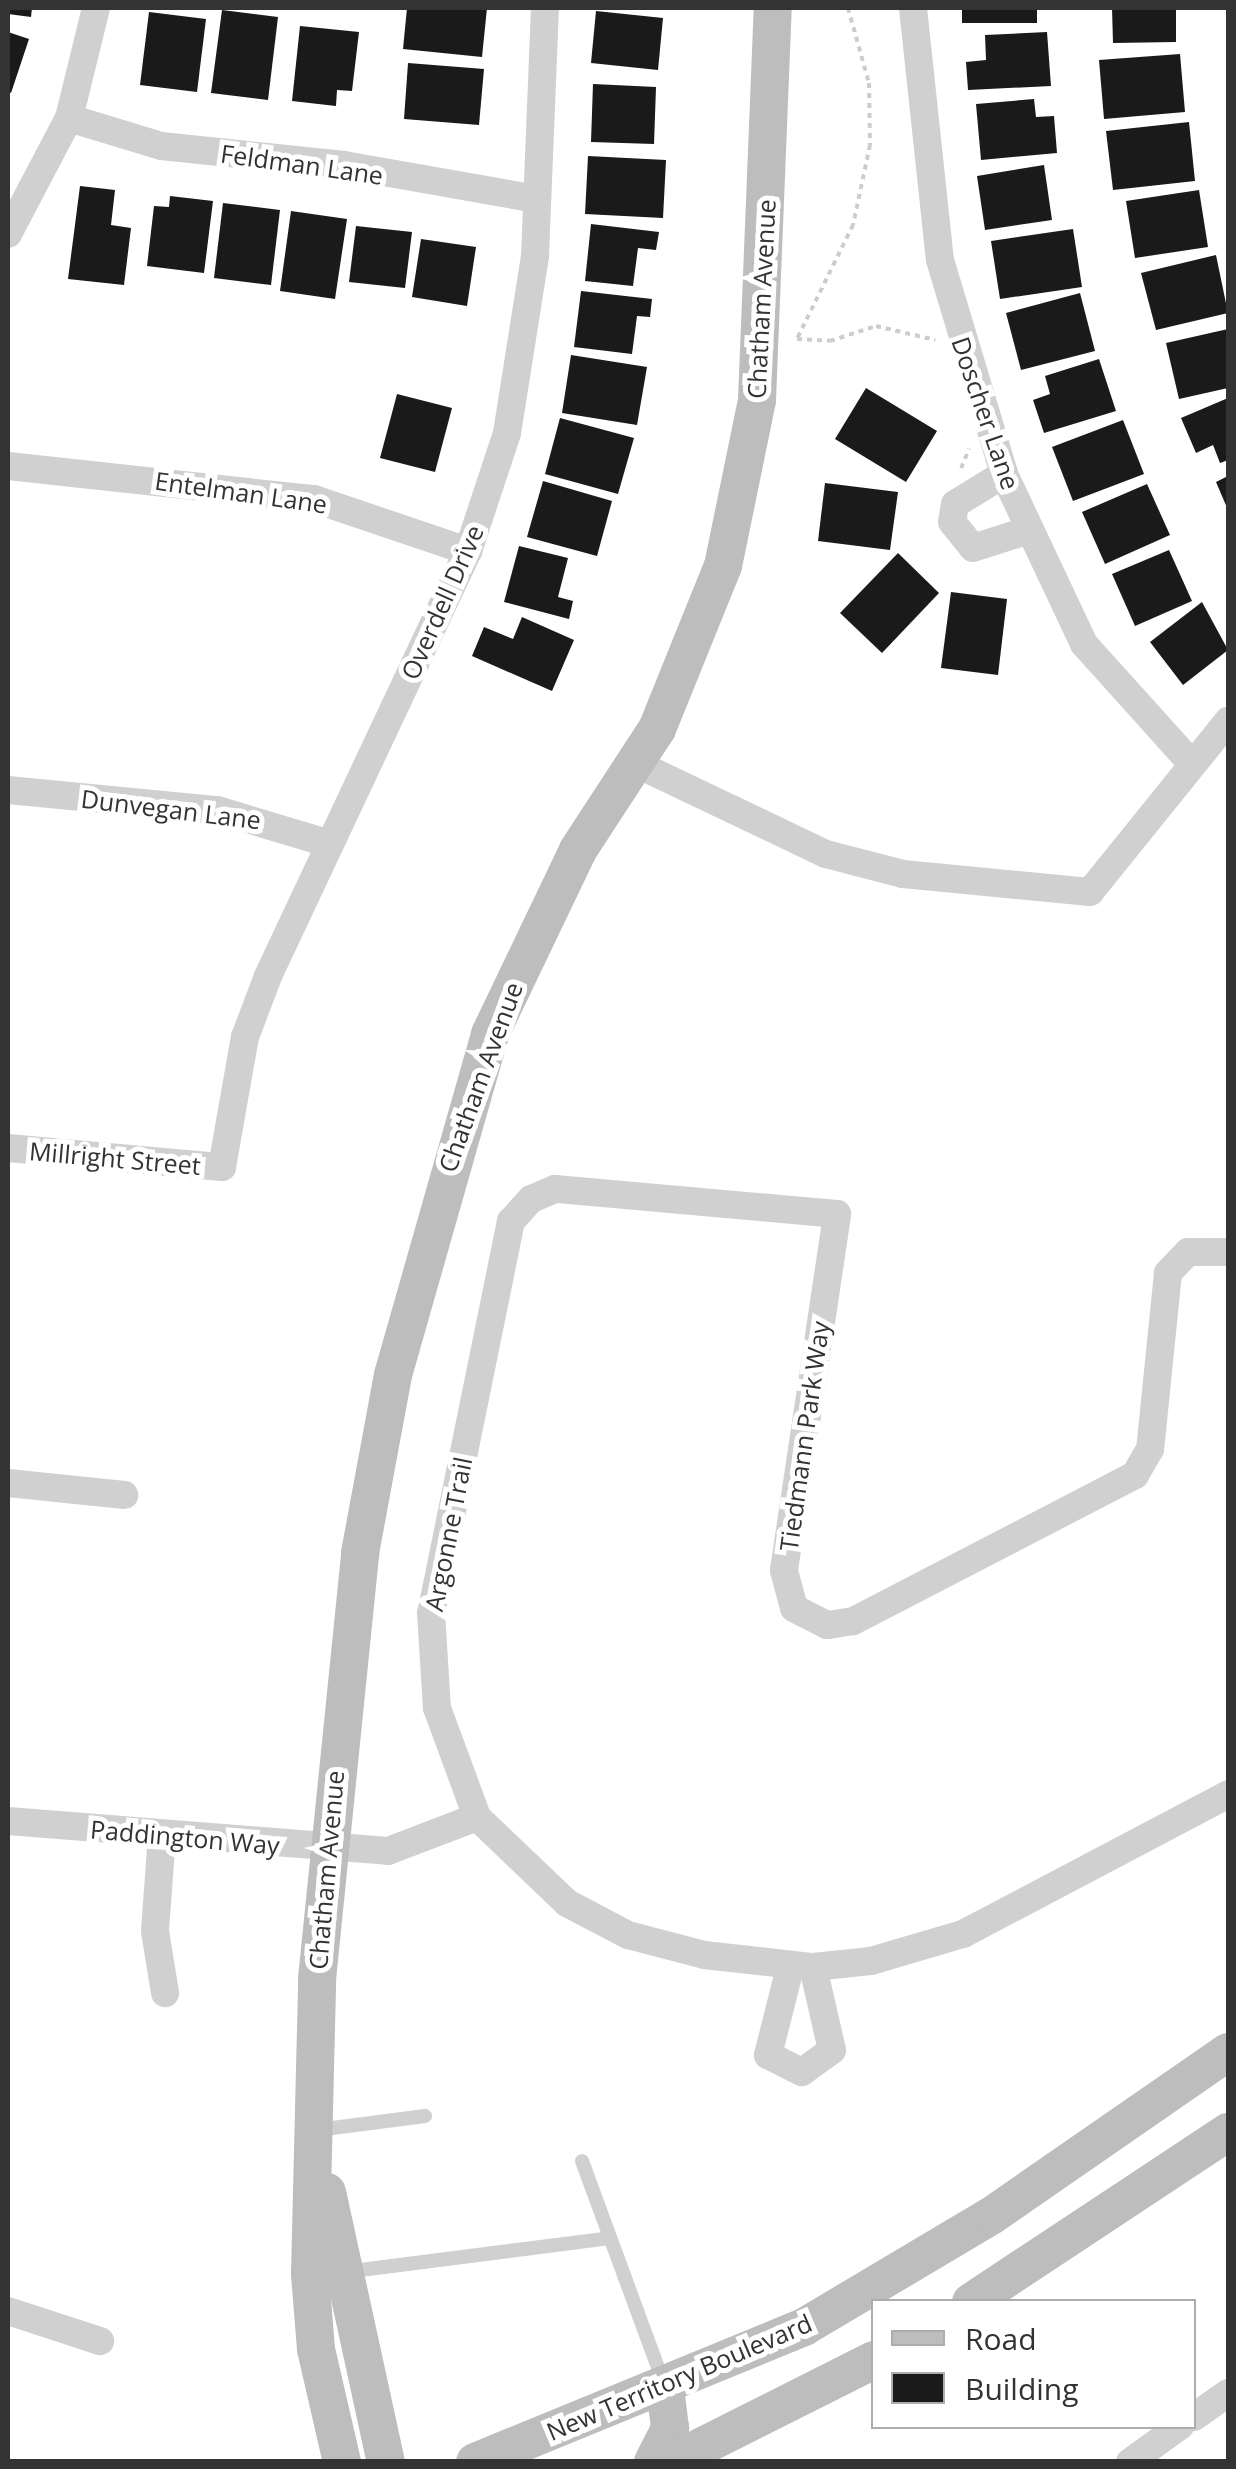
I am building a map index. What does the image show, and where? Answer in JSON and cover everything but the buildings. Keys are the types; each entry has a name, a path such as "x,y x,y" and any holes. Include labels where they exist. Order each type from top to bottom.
{"street":[{"path":"8,234 69,118 96,8"},
{"name":"Overdell Drive","path":"222,1167 244,1037 468,550 525,349 537,199 545,8"},
{"name":"Chatham Avenue","path":"342,2462 316,2349 314,2130 327,1850 360,1554 442,1179 490,1034 537,930 690,657 744,482 763,304 774,8"},
{"name":"Doscher Lane","path":"913,8 940,260 1004,474 1084,644 1192,764"},
{"name":"Feldman Lane","path":"69,118 162,146 344,164 537,199"},
{"name":"Entelman Lane","path":"8,466 314,499 468,550"},
{"path":"1004,474 971,490 952,522 973,548 1029,530"},
{"path":"634,763 826,854 903,874 1090,892 1228,722"},
{"name":"Dunvegan Lane","path":"8,790 217,810 330,844"},
{"name":"Millright Street","path":"8,1148 222,1167"},
{"name":"Tiedmann Park Way","path":"531,1199 555,1189 837,1214 784,1570 794,1608 826,1625 854,1621 1135,1475 1150,1448 1168,1274 1188,1252 1228,1252"},
{"name":"Argonne Trail","path":"531,1199 511,1221 430,1612 437,1708 477,1817 567,1903 628,1935 802,1968 871,1961 963,1934 1228,1794"},
{"path":"8,1483 124,1496"},
{"name":"Paddington Way","path":"8,1821 327,1850 388,1851 477,1817"},
{"path":"162,1835 154,1930 166,1993"},
{"name":"New Territory Boulevard","path":"475,2462 804,2327 957,2236 1228,2052"},
{"name":"Chatham Avenue","path":"314,2130 386,2462"},
{"path":"976,2299 1228,2132"},
{"path":"8,2311 100,2341"},
{"path":"671,2462 871,2362"},
{"path":"653,2462 670,2428 664,2387"},
{"path":"1196,2416 1228,2393"},
{"path":"1130,2462 1176,2429"}],"lane":[{"path":"314,2130 425,2116"},
{"path":"582,2162 664,2387"},
{"path":"344,2272 610,2238"}],"path":[{"path":"848,8 868,82 870,145 853,226 797,338 830,342 876,326 929,334 936,344"},
{"path":"969,444 957,470 971,490"}]}
